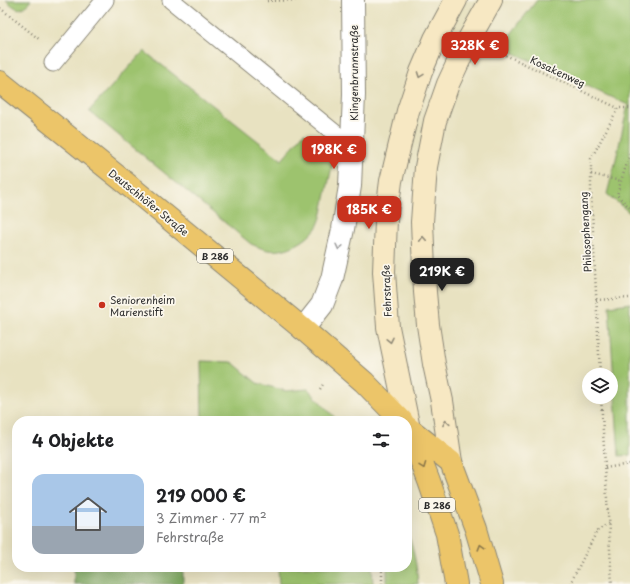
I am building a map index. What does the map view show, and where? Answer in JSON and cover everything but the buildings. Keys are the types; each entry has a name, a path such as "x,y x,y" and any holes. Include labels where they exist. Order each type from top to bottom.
{"main road":[{"name":"Fehrstraße","path":"404,416 388,327 384,272 386,220 391,181 408,111 421,72 456,0"},
{"path":"451,462 442,401 434,364 426,305 422,222 426,167 435,121 448,84 469,39 491,0"},
{"name":"Deutschhöfer Straße","path":"0,82 303,329 364,382 396,416"},
{"name":"Deutschhöfer Straße","path":"412,431 451,462"},
{"name":"Fehrstraße","path":"412,440 429,481 447,534 456,584"},
{"name":"B 286","path":"451,462 476,529 492,584"}],"street":[{"name":"Klingenbrunnstraße","path":"303,329 322,305 332,279 343,229 350,186 354,95 353,6"}],"lane":[{"path":"56,59 104,0"},
{"path":"171,0 352,147"}],"path":[{"path":"267,1 296,0"},
{"path":"0,8 56,59"},
{"name":"Kosakenweg","path":"490,48 618,108"},
{"path":"618,108 630,108"},
{"name":"Philosophengang","path":"600,368 591,159 618,108"},
{"path":"630,154 617,195 630,208"},
{"path":"591,174 621,181"},
{"path":"596,300 630,298"},
{"path":"601,404 612,584"},
{"path":"605,468 630,464"},
{"path":"570,584 597,531 609,523"},
{"path":"382,572 382,584"}],"green space":[{"path":"6,0 31,0 24,7 19,9"},
{"path":"537,0 630,0 630,213 607,194 628,105 501,47"},
{"path":"144,51 282,160 304,133 335,153 320,219 318,225 309,236 296,245 282,250 268,250 251,244 89,111"},
{"path":"630,303 630,455 619,456 616,404 618,404 618,368 613,368 609,306"},
{"path":"201,361 232,362 257,383 286,391 308,389 333,416 202,416"},
{"path":"412,548 417,570 418,584 387,584 387,572 412,572"},
{"path":"74,572 183,572 183,584 74,584"},
{"path":"278,572 372,572 373,584 279,584"}],"place":[{"name":"Seniorenheim Marienstift","path":"102,305"}]}
